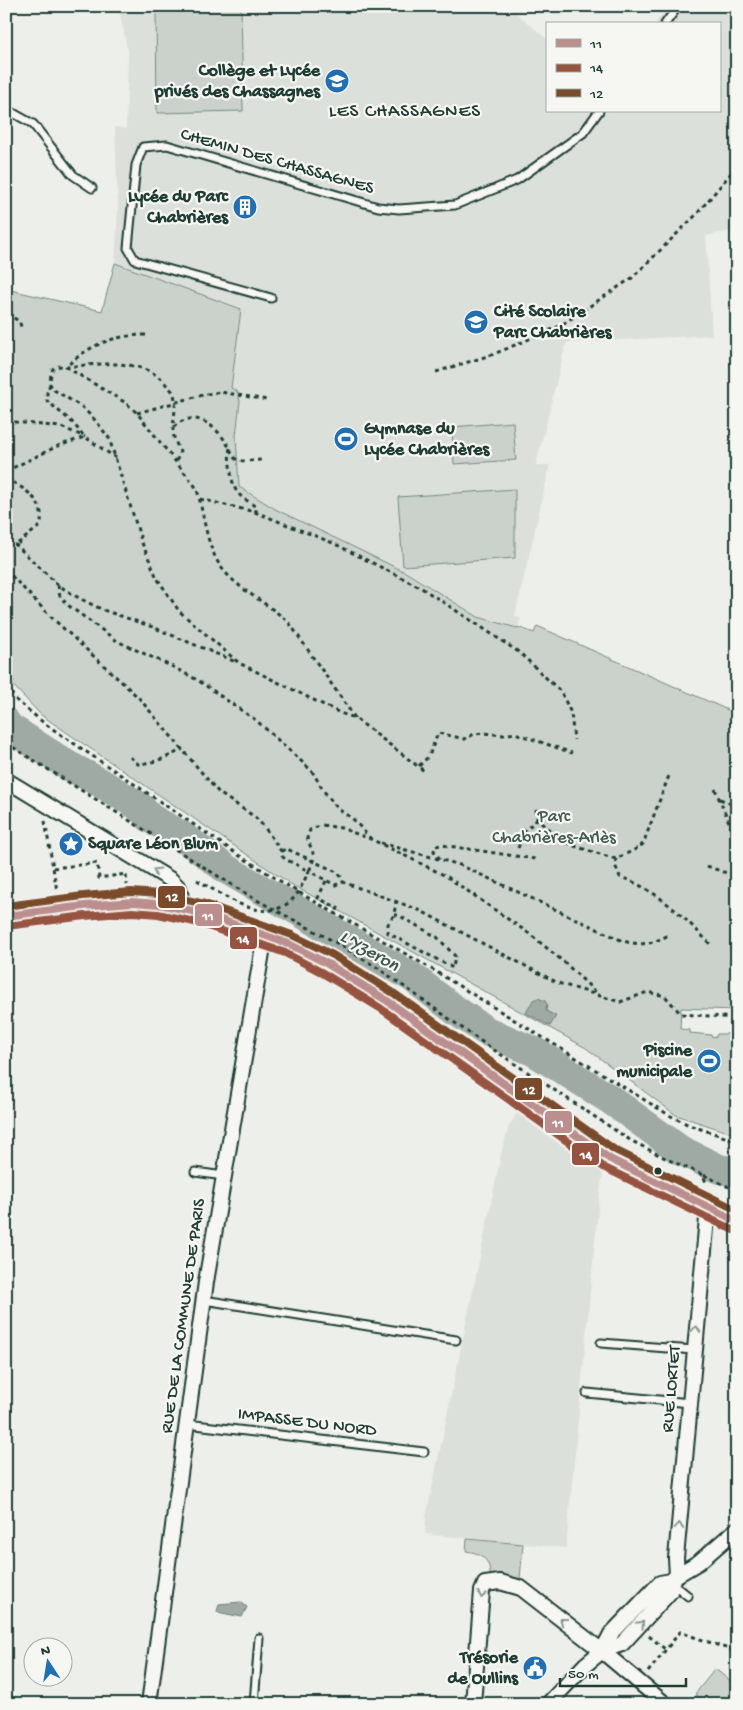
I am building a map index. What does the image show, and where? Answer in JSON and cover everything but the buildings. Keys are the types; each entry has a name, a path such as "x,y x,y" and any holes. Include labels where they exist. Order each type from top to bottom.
{"main road":[{"path":"6,916 132,902 184,908 265,935 314,956 366,986 610,1159 737,1221"}],"street":[{"path":"6,780 171,880 179,888 184,908"},
{"name":"RUE DE LA COMMUNE DE PARIS","path":"149,1704 204,1300 265,935"},
{"name":"RUE LORTET","path":"674,1578 708,1207"},
{"path":"548,1704 585,1665 602,1651 611,1634 660,1583 674,1578 699,1562 737,1529"},
{"path":"473,1704 482,1591 485,1584 500,1582 521,1588 602,1651 665,1704"}],"lane":[{"path":"666,22 678,6"},
{"path":"6,109 33,124 73,175 92,188"},
{"name":"CHEMIN DES CHASSAGNES","path":"270,298 135,260 128,248 136,165 143,147 166,146 378,207 399,209 446,206 455,205 516,180 583,133 598,112"},
{"path":"195,1172 224,1176"},
{"path":"204,1300 456,1340"},
{"path":"601,1343 694,1350"},
{"path":"587,1393 690,1403"},
{"name":"IMPASSE DU NORD","path":"187,1424 424,1452"},
{"path":"674,1578 688,1596"},
{"path":"254,1704 259,1638"}],"path":[{"path":"436,372 494,354 560,326 632,278 696,215 737,166"},
{"path":"6,317 12,317 19,321 22,329"},
{"path":"66,367 79,355 99,344 126,335 146,335"},
{"path":"85,437 72,422 47,401 47,392 54,367 101,363 146,370 160,378 173,392 173,432 180,452 176,462"},
{"path":"66,367 126,403 137,413 195,486 200,499 208,539 219,564 239,585 278,612 290,624 356,718 424,771"},
{"path":"50,384 54,390 82,407 109,438 142,543 158,578 179,611 239,663"},
{"path":"137,413 174,402 221,392 267,400"},
{"path":"173,428 178,423 188,419 200,419 209,423 230,448 237,460 261,460"},
{"path":"6,422 60,427 85,437 116,458"},
{"path":"6,471 58,446 85,437"},
{"path":"230,448 228,453 234,488 238,495 257,508 255,512"},
{"path":"6,479 21,486 32,496 39,503 42,512 40,526 16,545 6,545"},
{"path":"200,499 255,512 333,543 420,587 520,653 561,692 571,713 574,740"},
{"path":"16,545 58,584 103,610 150,626 239,663 340,713 356,718"},
{"path":"6,570 50,616 138,697 219,793 255,817 265,828 285,859 335,885 343,882 437,918 558,983 620,1002 648,992 665,996 681,1014 737,1018"},
{"path":"58,584 60,597 69,606 117,641 199,681 257,721 312,771 323,790 338,809 352,818 373,840 446,876 487,904 554,954 601,997"},
{"path":"6,686 17,701 44,723 293,890 425,965 669,1115 689,1125 737,1141"},
{"path":"419,766 429,756 438,733 465,739 474,734 504,735 515,733 572,753"},
{"path":"130,757 138,764 150,763 166,758 183,749"},
{"path":"536,809 537,820 571,845 616,859 643,844 670,773"},
{"path":"715,789 737,841"},
{"path":"719,798 737,806"},
{"path":"45,818 57,895"},
{"path":"518,848 525,830 537,820"},
{"path":"197,880 246,907 265,911 277,909 292,899 309,872 314,861 314,855 307,838 310,830 322,825 341,828 373,840 460,865 623,941 637,944 656,942 670,934"},
{"path":"441,860 434,851 435,846 442,845 535,859"},
{"path":"281,851 286,849 339,873 343,882"},
{"path":"616,859 615,865 620,877 650,890 685,918 712,946"},
{"path":"53,868 97,863 99,878 126,874 128,889"},
{"path":"707,866 723,872 737,873"},
{"path":"326,881 318,898 338,908 335,914"},
{"path":"394,915 437,937 455,956 453,968 388,933 388,924 394,915 396,901"},
{"path":"703,1175 737,1191"},
{"path":"639,1683 680,1632 737,1652"},
{"path":"650,1638 666,1650"},
{"path":"698,1704 701,1699"}],"shaded area":[{"name":"Cité Scolaire Parc Chabrières","path":"118,6 524,6 517,14 546,38 546,112 720,112 720,22 657,22 669,6 737,6 737,230 706,236 712,335 566,343 536,465 550,465 515,616 521,619 517,628 478,617 407,573 277,510 239,487 236,436 240,401 231,388 241,309 115,263 118,209 115,127 126,129 128,51"},
{"path":"538,998 547,1004 546,1011 556,1016 550,1026 526,1013 533,1000"},
{"path":"517,1113 603,1173 566,1548 425,1534 426,1517 502,1150 509,1126"},
{"path":"241,1602 247,1607 242,1617 217,1612 219,1604"}],"green space":[{"path":"156,6 241,6 243,111 157,113"},
{"name":"Parc Chabrières-Arlès","path":"115,263 241,309 231,388 237,391 240,401 236,436 239,487 277,510 407,573 478,617 534,633 537,626 737,714 737,1010 681,1008 680,1029 690,1030 690,1033 716,1037 717,1034 737,1034 737,1135 676,1115 586,1048 289,883 41,715 6,678 6,289 102,311"},
{"path":"513,422 516,460 454,464 452,427"},
{"path":"515,489 515,558 403,566 398,497"},
{"path":"467,1539 523,1544 520,1579 490,1575 487,1561 484,1558 477,1553 466,1551"},
{"path":"715,1669 737,1686 737,1704 707,1704 695,1694"}],"waterway":[{"name":"L'Yzeron","path":"6,723 10,728 69,766 140,807 150,818 182,836 226,869 412,977 486,1031 535,1052 611,1100 680,1150 719,1169 737,1172"}],"transit line":[{"name":"12","path":"6,906 131,892 160,894 205,904 292,935 331,954 392,992 615,1150 737,1210"},
{"name":"11","path":"6,916 132,902 159,904 202,913 289,944 326,963 386,1000 610,1159 737,1221"},
{"name":"14","path":"7,926 132,912 158,914 199,923 285,953 321,972 380,1008 605,1168 733,1230"}],"place":[{"name":"Collège et Lycée privés des Chassagnes","path":"337,81"},
{"name":"Lycée du Parc Chabrières","path":"245,207"},
{"name":"Cité Scolaire Parc Chabrières","path":"476,322"},
{"name":"Gymnase du Lycée Chabrières","path":"346,439"},
{"name":"Square Léon Blum","path":"71,844"},
{"name":"Piscine municipale","path":"709,1061"},
{"name":"Trésorie de Oullins","path":"535,1668"}],"district":[{"name":"LES CHASSAGNES","path":"405,112"}]}
